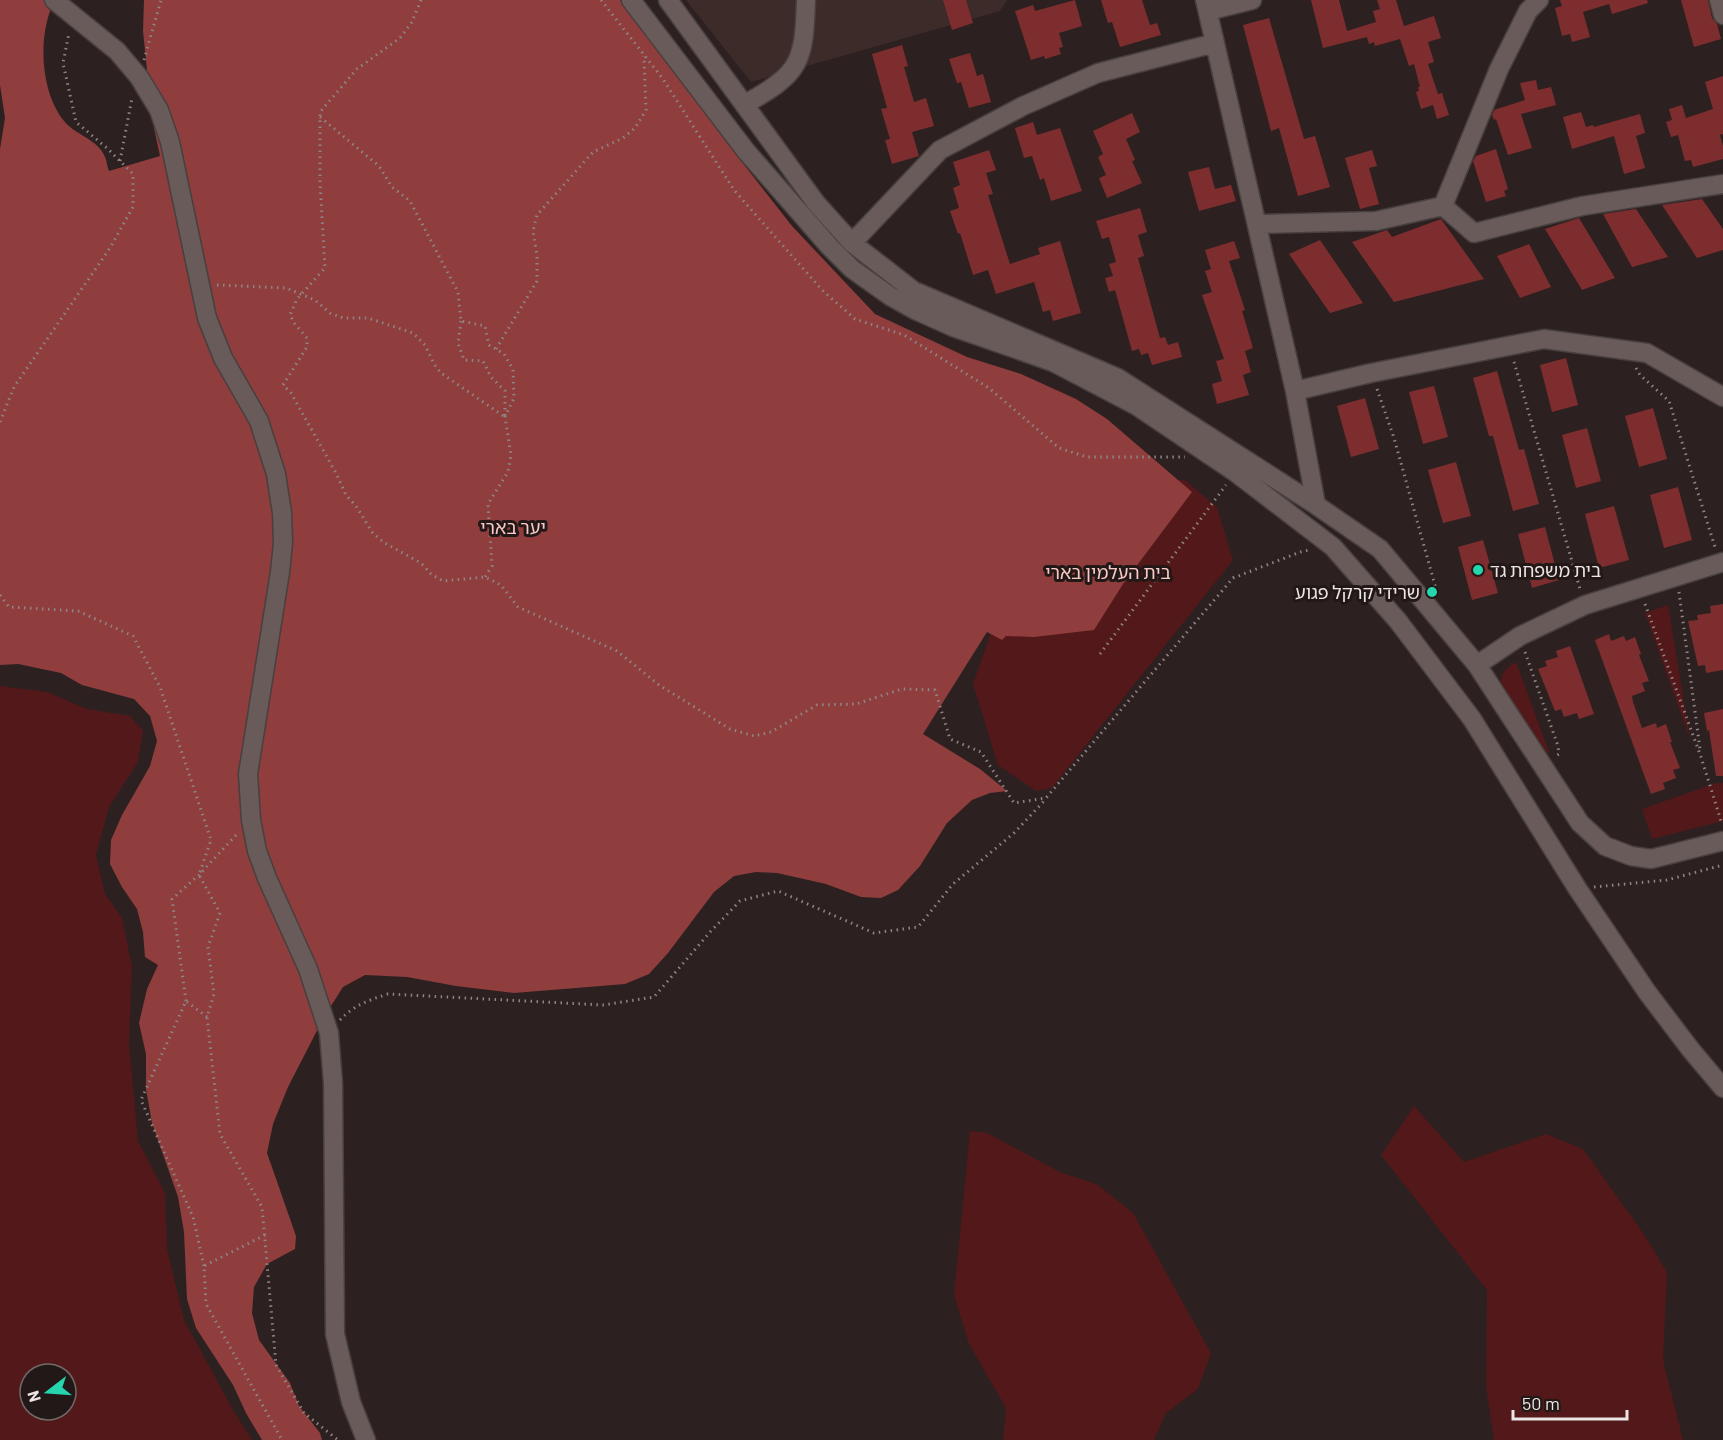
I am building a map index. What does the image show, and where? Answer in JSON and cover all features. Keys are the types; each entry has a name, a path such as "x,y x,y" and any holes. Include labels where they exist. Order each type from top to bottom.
{"street":[{"path":"54,0 117,51 140,77 159,110 170,142 207,318 223,358 259,421 276,474 282,513 283,543 248,774 251,820 257,851 308,969 329,1033 333,1083 335,1334 351,1402 366,1440"},
{"path":"631,0 746,151 852,269 890,297 915,310 953,327 1053,362 1137,406 1235,472 1333,547 1398,621 1472,719 1577,888 1647,992 1723,1088"},
{"path":"668,0 793,172 852,243 914,291 1118,378 1316,505 1380,549 1477,665 1580,823 1605,846 1631,856 1651,859 1723,841"},
{"path":"745,104 772,89 797,64 805,30 806,0"},
{"path":"1252,0 1207,5 1295,391 1316,505"},
{"path":"1443,206 1499,69 1528,11 1539,0"},
{"path":"1719,0 1723,15"},
{"path":"852,243 940,150 1023,106 1098,73 1215,43"},
{"path":"1443,206 1474,234 1582,206 1723,184"},
{"path":"1258,224 1376,221 1443,206"},
{"path":"1295,391 1371,373 1544,339 1647,353 1723,397"},
{"path":"1477,665 1520,636 1585,605 1721,562"}],"path":[{"path":"120,161 130,103 140,77 161,0"},
{"path":"421,0 412,22 400,38 357,69 320,112 320,182 325,268 301,294 290,315 307,338 307,347 283,385 291,393 346,495 356,506 372,532 383,542 421,562 431,574 443,581 485,577 501,585 518,607 617,651 658,685 730,729 754,736 771,732 817,705 856,704 902,689 935,690 950,740 981,752 1014,803 1046,798"},
{"path":"0,422 14,387 110,248 133,207 133,174 76,122 63,63 74,16"},
{"path":"496,349 537,281 537,255 533,231 537,215 593,152 623,138 635,128 646,110 644,56"},
{"path":"320,117 379,166 392,187 410,201 458,292 460,321 458,343 464,360 483,361 492,377 505,391 505,417 511,455 508,472 488,504 492,566 485,577"},
{"path":"200,284 286,288 315,300 330,313 343,318 368,318 412,333 425,345 441,373 505,417"},
{"path":"460,321 485,326 489,345 504,354 513,369 514,398 505,417"},
{"path":"1509,346 1585,605"},
{"path":"1633,351 1634,364 1640,375 1669,401 1721,562"},
{"path":"1371,373 1394,438 1436,590"},
{"path":"1100,654 1235,472"},
{"path":"329,1033 349,1011 365,1001 388,994 603,1005 654,997 740,901 778,891 874,933 918,927 953,884 1014,833 1046,798 1233,578 1303,551 1333,547"},
{"path":"1677,576 1701,757"},
{"path":"1639,587 1701,757 1723,829"},
{"path":"0,595 9,607 78,612 133,636 160,687 211,840 199,875 220,913 208,947 214,994 207,1017 220,1134 262,1206 276,1365 304,1413 338,1440"},
{"path":"1520,636 1558,746 1559,754 1543,765"},
{"path":"251,820 199,875 172,899 186,1001 141,1100 193,1217 204,1266 206,1304 282,1440"},
{"path":"1577,888 1667,880 1723,865"},
{"path":"186,1001 207,1017"},
{"path":"204,1266 265,1235"}],"shaded area":[{"path":"686,0 1007,0 1000,11 751,82"}],"green space":[{"name":"יער בארי","path":"0,0 55,0 45,29 44,45 46,79 50,94 64,121 102,151 109,171 160,156 152,119 143,31 144,0 620,0 792,226 875,314 967,357 1021,374 1076,399 1107,419 1192,492 1123,584 1094,630 1034,637 1006,636 1002,640 987,632 923,734 980,769 1007,791 990,793 972,800 947,823 920,866 898,890 881,898 861,897 826,884 777,873 756,872 734,876 714,892 668,953 649,974 625,984 514,993 407,977 365,975 343,987 324,1017 288,1087 273,1124 267,1153 296,1236 295,1249 267,1264 254,1287 252,1313 259,1340 290,1383 299,1406 320,1433 322,1440 262,1440 233,1385 196,1328 187,1299 184,1232 178,1197 152,1123 146,1089 146,1054 139,1023 147,989 158,965 145,957 143,932 137,909 110,864 111,840 122,815 150,766 157,741 150,716 134,699 82,685 61,673 18,664 0,665 0,149 5,118 0,85"},
{"name":"בית העלמין בארי","path":"1185,480 1217,507 1233,560 1052,788 1036,791 998,765 973,684 1044,482"},
{"path":"1668,605 1690,739 1645,613"},
{"path":"1516,662 1549,752 1541,762 1509,710 1502,692 1502,676 1507,668"},
{"path":"0,686 47,692 87,709 130,716 143,731 138,762 109,807 96,855 105,894 122,918 132,966 129,1043 138,1141 165,1193 167,1249 184,1320 252,1440 0,1440"},
{"path":"1716,783 1723,783 1723,821 1652,839 1642,809"},
{"path":"1414,1106 1464,1162 1546,1134 1583,1149 1643,1233 1667,1272 1663,1360 1683,1440 1494,1440 1486,1386 1487,1290 1381,1155"},
{"path":"970,1131 987,1133 1060,1172 1098,1185 1133,1213 1211,1353 1198,1389 1166,1413 1154,1440 1003,1440 1006,1408 969,1344 954,1295"}],"building":[{"path":"943,0 966,0 973,23 952,30"},
{"path":"1075,0 1082,26 1059,33 1063,47 1059,48 1061,54 1031,60 1015,11 1033,5 1035,11"},
{"path":"1101,0 1142,0 1150,25 1157,23 1161,35 1120,47 1112,22 1108,23"},
{"path":"1311,0 1339,0 1347,31 1376,22 1373,11 1380,9 1377,0 1396,0 1404,26 1434,16 1441,38 1428,42 1434,62 1428,64 1438,94 1442,93 1449,115 1437,119 1433,105 1421,109 1416,92 1420,87 1414,64 1409,66 1400,39 1375,46 1374,42 1369,44 1367,37 1323,48"},
{"path":"1560,0 1647,0 1648,3 1612,14 1609,4 1583,12 1590,37 1572,42 1570,34 1562,36 1555,8 1562,6"},
{"path":"1681,0 1708,0 1712,18 1717,24 1721,39 1694,47"},
{"path":"1269,18 1304,139 1315,136 1330,187 1298,196 1279,128 1271,131 1243,25"},
{"path":"902,45 908,66 904,67 914,102 926,98 934,126 912,132 919,156 892,164 885,140 890,139 881,109 887,108 872,54"},
{"path":"970,53 977,76 983,74 991,102 969,108 961,82 957,83 949,59"},
{"path":"1723,76 1723,134 1720,135 1723,159 1693,167 1691,160 1685,161 1678,135 1671,137 1666,122 1672,120 1669,109 1682,105 1686,118 1713,109 1705,82"},
{"path":"1536,80 1538,90 1551,87 1556,105 1521,114 1532,148 1508,155 1496,119 1494,120 1492,115 1494,110 1525,100 1520,83"},
{"path":"1581,112 1586,127 1593,125 1594,127 1640,114 1645,133 1636,136 1645,168 1624,174 1614,136 1572,149 1563,117"},
{"path":"1132,113 1140,132 1126,139 1135,160 1132,161 1142,183 1107,198 1099,178 1106,175 1098,157 1103,154 1093,131"},
{"path":"1033,122 1037,135 1060,128 1082,191 1051,201 1044,178 1040,180 1032,156 1024,158 1015,128"},
{"path":"1496,149 1508,189 1504,191 1506,196 1486,202 1473,161 1476,156"},
{"path":"989,150 996,170 986,173 993,194 988,195 1010,264 1040,254 1038,248 1060,241 1081,313 1053,321 1050,310 1043,312 1034,282 996,294 988,270 973,275 960,233 958,234 950,211 959,208 953,188 960,185 953,162"},
{"path":"1372,150 1377,166 1369,168 1379,204 1360,209 1345,158"},
{"path":"1209,167 1215,189 1231,185 1236,201 1199,211 1188,172"},
{"path":"1702,199 1723,229 1723,250 1697,258 1662,205"},
{"path":"1140,208 1147,232 1138,235 1144,256 1138,258 1160,338 1165,337 1168,345 1178,342 1182,357 1152,365 1148,353 1141,355 1139,349 1132,351 1115,290 1109,292 1105,278 1113,276 1109,264 1116,262 1109,237 1102,239 1096,221"},
{"path":"1636,209 1668,257 1632,267 1603,214"},
{"path":"1579,218 1615,278 1582,290 1545,229"},
{"path":"1441,219 1484,279 1394,302 1352,242 1387,230 1392,237"},
{"path":"1320,240 1363,303 1330,313 1289,254"},
{"path":"1234,241 1240,258 1229,261 1245,310 1242,311 1253,348 1245,351 1251,372 1243,375 1249,395 1217,404 1212,384 1222,381 1216,361 1224,359 1202,295 1212,292 1205,271 1211,269 1205,250"},
{"path":"1529,244 1551,287 1520,298 1497,256"},
{"path":"1566,358 1578,405 1552,412 1540,365"},
{"path":"1497,371 1519,450 1524,449 1539,504 1513,511 1493,436 1489,436 1473,378"},
{"path":"1434,386 1448,437 1423,444 1409,392"},
{"path":"1365,398 1379,449 1351,457 1337,406"},
{"path":"1653,408 1667,459 1639,467 1625,416"},
{"path":"1587,428 1601,481 1576,488 1562,435"},
{"path":"1456,462 1471,516 1443,523 1428,470"},
{"path":"1678,487 1692,540 1664,548 1650,495"},
{"path":"1614,506 1629,560 1599,568 1585,514"},
{"path":"1545,527 1559,580 1532,588 1518,534"},
{"name":"בית משפחת גד","path":"1483,540 1498,593 1472,600 1458,547"},
{"path":"1723,604 1723,670 1706,673 1705,665 1698,666 1688,621 1698,620 1697,615 1711,613 1710,606"},
{"path":"1609,634 1611,641 1624,636 1626,641 1635,637 1649,681 1642,683 1645,691 1632,696 1633,702 1642,728 1656,723 1657,728 1666,724 1680,768 1673,770 1676,778 1663,783 1665,789 1651,794 1595,640"},
{"path":"1570,646 1594,714 1579,719 1577,713 1564,717 1561,709 1555,711 1538,669 1547,666 1545,661 1558,657 1556,651"},
{"path":"1723,709 1723,776 1716,776 1704,713"}],"place":[{"name":"בית משפחת גד","path":"1478,570"},
{"name":"שרידי קרקל פגוע","path":"1432,592"}]}
